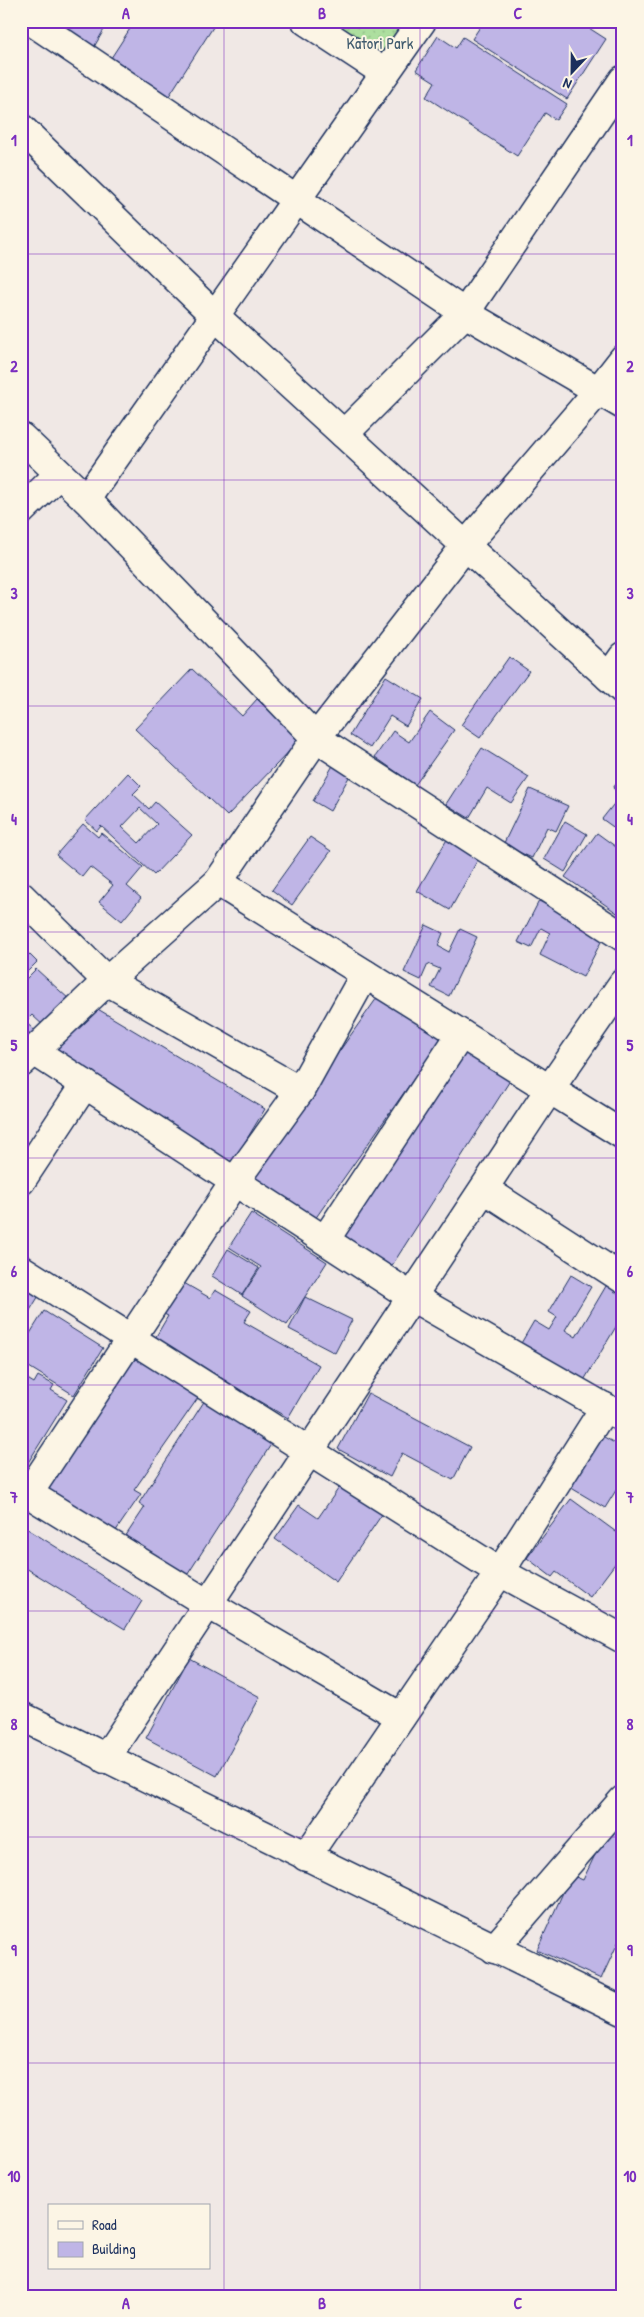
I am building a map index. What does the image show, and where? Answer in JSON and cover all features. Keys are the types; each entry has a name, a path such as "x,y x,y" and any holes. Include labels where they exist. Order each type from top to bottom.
{"street":[{"path":"31,21 465,313 623,405"},
{"path":"306,21 385,73"},
{"path":"86,500 296,198 422,21"},
{"path":"344,434 465,313 623,80"},
{"path":"21,128 214,315 344,434 466,545 618,674"},
{"path":"306,1856 500,1572 614,1412 412,1297 85,1084 27,1057 107,981 218,882 316,738 466,545 598,391 623,359"},
{"path":"21,437 86,500 316,738 623,937"},
{"path":"21,511 59,474"},
{"path":"218,882 623,1135"},
{"path":"21,896 107,981 300,1091"},
{"path":"365,974 300,1091 235,1181 25,1492 208,1604 401,1717"},
{"path":"105,1759 549,1090 623,984"},
{"path":"325,1240 461,1034"},
{"path":"21,1181 85,1084"},
{"path":"484,1189 623,1279"},
{"path":"21,1270 500,1572 623,1639"},
{"path":"21,1716 105,1759 623,2011"},
{"path":"494,1949 623,1800"}],"green space":[{"name":"Katori Park","path":"306,21 422,21 385,73"}],"building":[{"path":"51,21 109,21 94,47"},
{"path":"135,21 217,21 167,99 109,61"},
{"path":"484,21 578,21 606,39 567,99 472,39"},
{"path":"438,36 456,48 463,37 567,104 556,120 545,113 517,156 426,97 435,82 416,70"},
{"path":"509,657 529,671 480,738 461,725"},
{"path":"192,669 242,716 257,699 300,740 227,816 135,729"},
{"path":"386,676 423,699 406,726 390,716 370,748 350,735"},
{"path":"430,712 454,730 415,785 375,757 393,731 409,742"},
{"path":"482,748 529,777 511,803 487,788 469,818 446,804"},
{"path":"336,760 353,770 330,811 313,801"},
{"path":"128,773 141,786 133,794 149,809 155,802 192,835 154,875 101,826 97,831 85,820","holes":["140,808 157,824 139,843 122,827"]},
{"path":"623,775 623,834 602,819 621,795 613,788"},
{"path":"530,789 568,806 556,831 547,827 532,858 503,845"},
{"path":"565,821 587,834 565,872 544,859"},
{"path":"83,824 98,837 101,833 143,867 127,886 141,898 122,921 99,902 113,885 90,867 82,877 56,855"},
{"path":"597,833 623,852 623,917 565,877"},
{"path":"449,836 481,854 450,910 417,891"},
{"path":"310,837 331,851 292,905 272,890"},
{"path":"539,901 605,934 583,977 540,955 550,933 541,928 531,948 518,942"},
{"path":"426,925 443,933 438,946 449,952 460,929 477,937 449,996 431,987 440,969 428,964 421,980 404,972"},
{"path":"21,946 37,962 21,978"},
{"path":"36,969 70,1000 45,1027 32,1015 25,1022 39,1034 21,1047 21,984"},
{"path":"391,978 446,1033 310,1226 247,1182"},
{"path":"81,999 265,1109 225,1175 41,1065"},
{"path":"455,1028 518,1068 391,1267 328,1227"},
{"path":"251,1213 327,1262 287,1325 242,1296 261,1267 229,1247"},
{"path":"228,1249 259,1268 242,1295 212,1276"},
{"path":"571,1275 591,1287 565,1330 576,1337 609,1281 623,1289 623,1315 583,1382 520,1345 534,1321 549,1330 557,1317 549,1312"},
{"path":"177,1279 210,1298 215,1290 251,1311 244,1322 319,1365 288,1418 154,1340 168,1316 158,1311"},
{"path":"21,1282 40,1294 21,1325"},
{"path":"305,1297 352,1320 335,1353 289,1329"},
{"path":"44,1311 103,1348 74,1395 21,1362 21,1348"},
{"path":"137,1352 200,1395 134,1490 141,1494 111,1538 41,1490"},
{"path":"21,1375 34,1383 38,1376 54,1385 51,1390 67,1400 24,1469 21,1468"},
{"path":"368,1393 470,1447 453,1480 402,1453 390,1477 338,1449"},
{"path":"205,1400 272,1443 186,1577 125,1537 145,1507 139,1503"},
{"path":"599,1434 623,1448 623,1479 605,1508 568,1486"},
{"path":"343,1482 385,1510 336,1582 275,1539 299,1505 318,1518"},
{"path":"571,1499 623,1537 623,1553 590,1597 556,1572 552,1577 527,1558"},
{"path":"26,1528 142,1601 125,1629 21,1565 21,1535"},
{"path":"189,1658 260,1697 217,1776 146,1738"},
{"path":"614,1815 623,1819 623,1932 601,1979 537,1950 571,1875 583,1880"}]}
